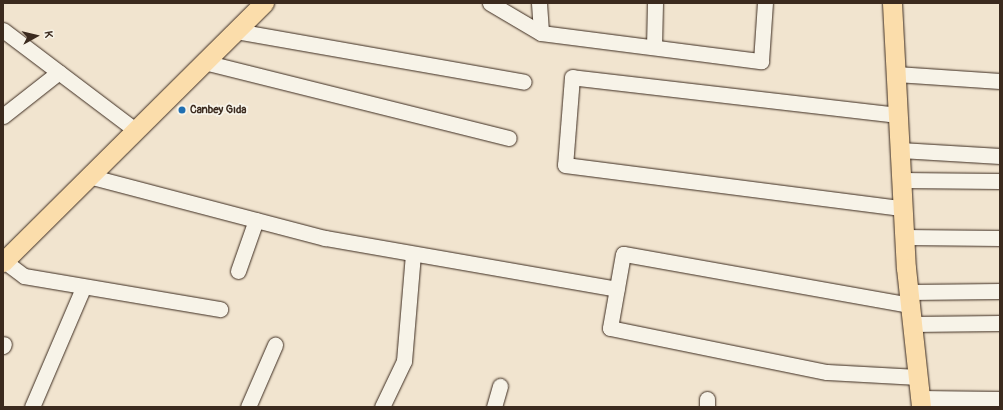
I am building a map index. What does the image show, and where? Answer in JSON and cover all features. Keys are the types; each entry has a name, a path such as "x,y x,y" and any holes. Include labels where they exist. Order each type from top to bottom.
{"main road":[{"path":"892,3 904,237 920,403"},
{"path":"3,262 88,176 236,31 258,5"}],"street":[{"path":"490,3 541,33 761,60 765,3"},
{"path":"539,3 541,33"},
{"path":"654,3 654,47"},
{"path":"3,30 135,130"},
{"path":"236,31 524,82"},
{"path":"204,62 509,138"},
{"path":"3,116 59,72"},
{"path":"896,74 1000,81"},
{"path":"898,115 572,77 565,165 903,208"},
{"path":"900,150 1000,156"},
{"path":"88,176 324,238 617,289"},
{"path":"901,180 1000,181"},
{"path":"238,271 256,220"},
{"path":"904,237 1000,238"},
{"path":"382,407 404,361 413,254"},
{"path":"918,377 827,372 610,328 623,254 909,298 1000,291"},
{"path":"3,262 24,276 83,288 220,310"},
{"path":"32,407 83,288"},
{"path":"912,324 1000,323"},
{"path":"248,407 274,345"},
{"path":"494,407 500,386"},
{"path":"920,403 1000,399"}],"place":[{"name":"Canbey Gıda","path":"182,110"}]}
